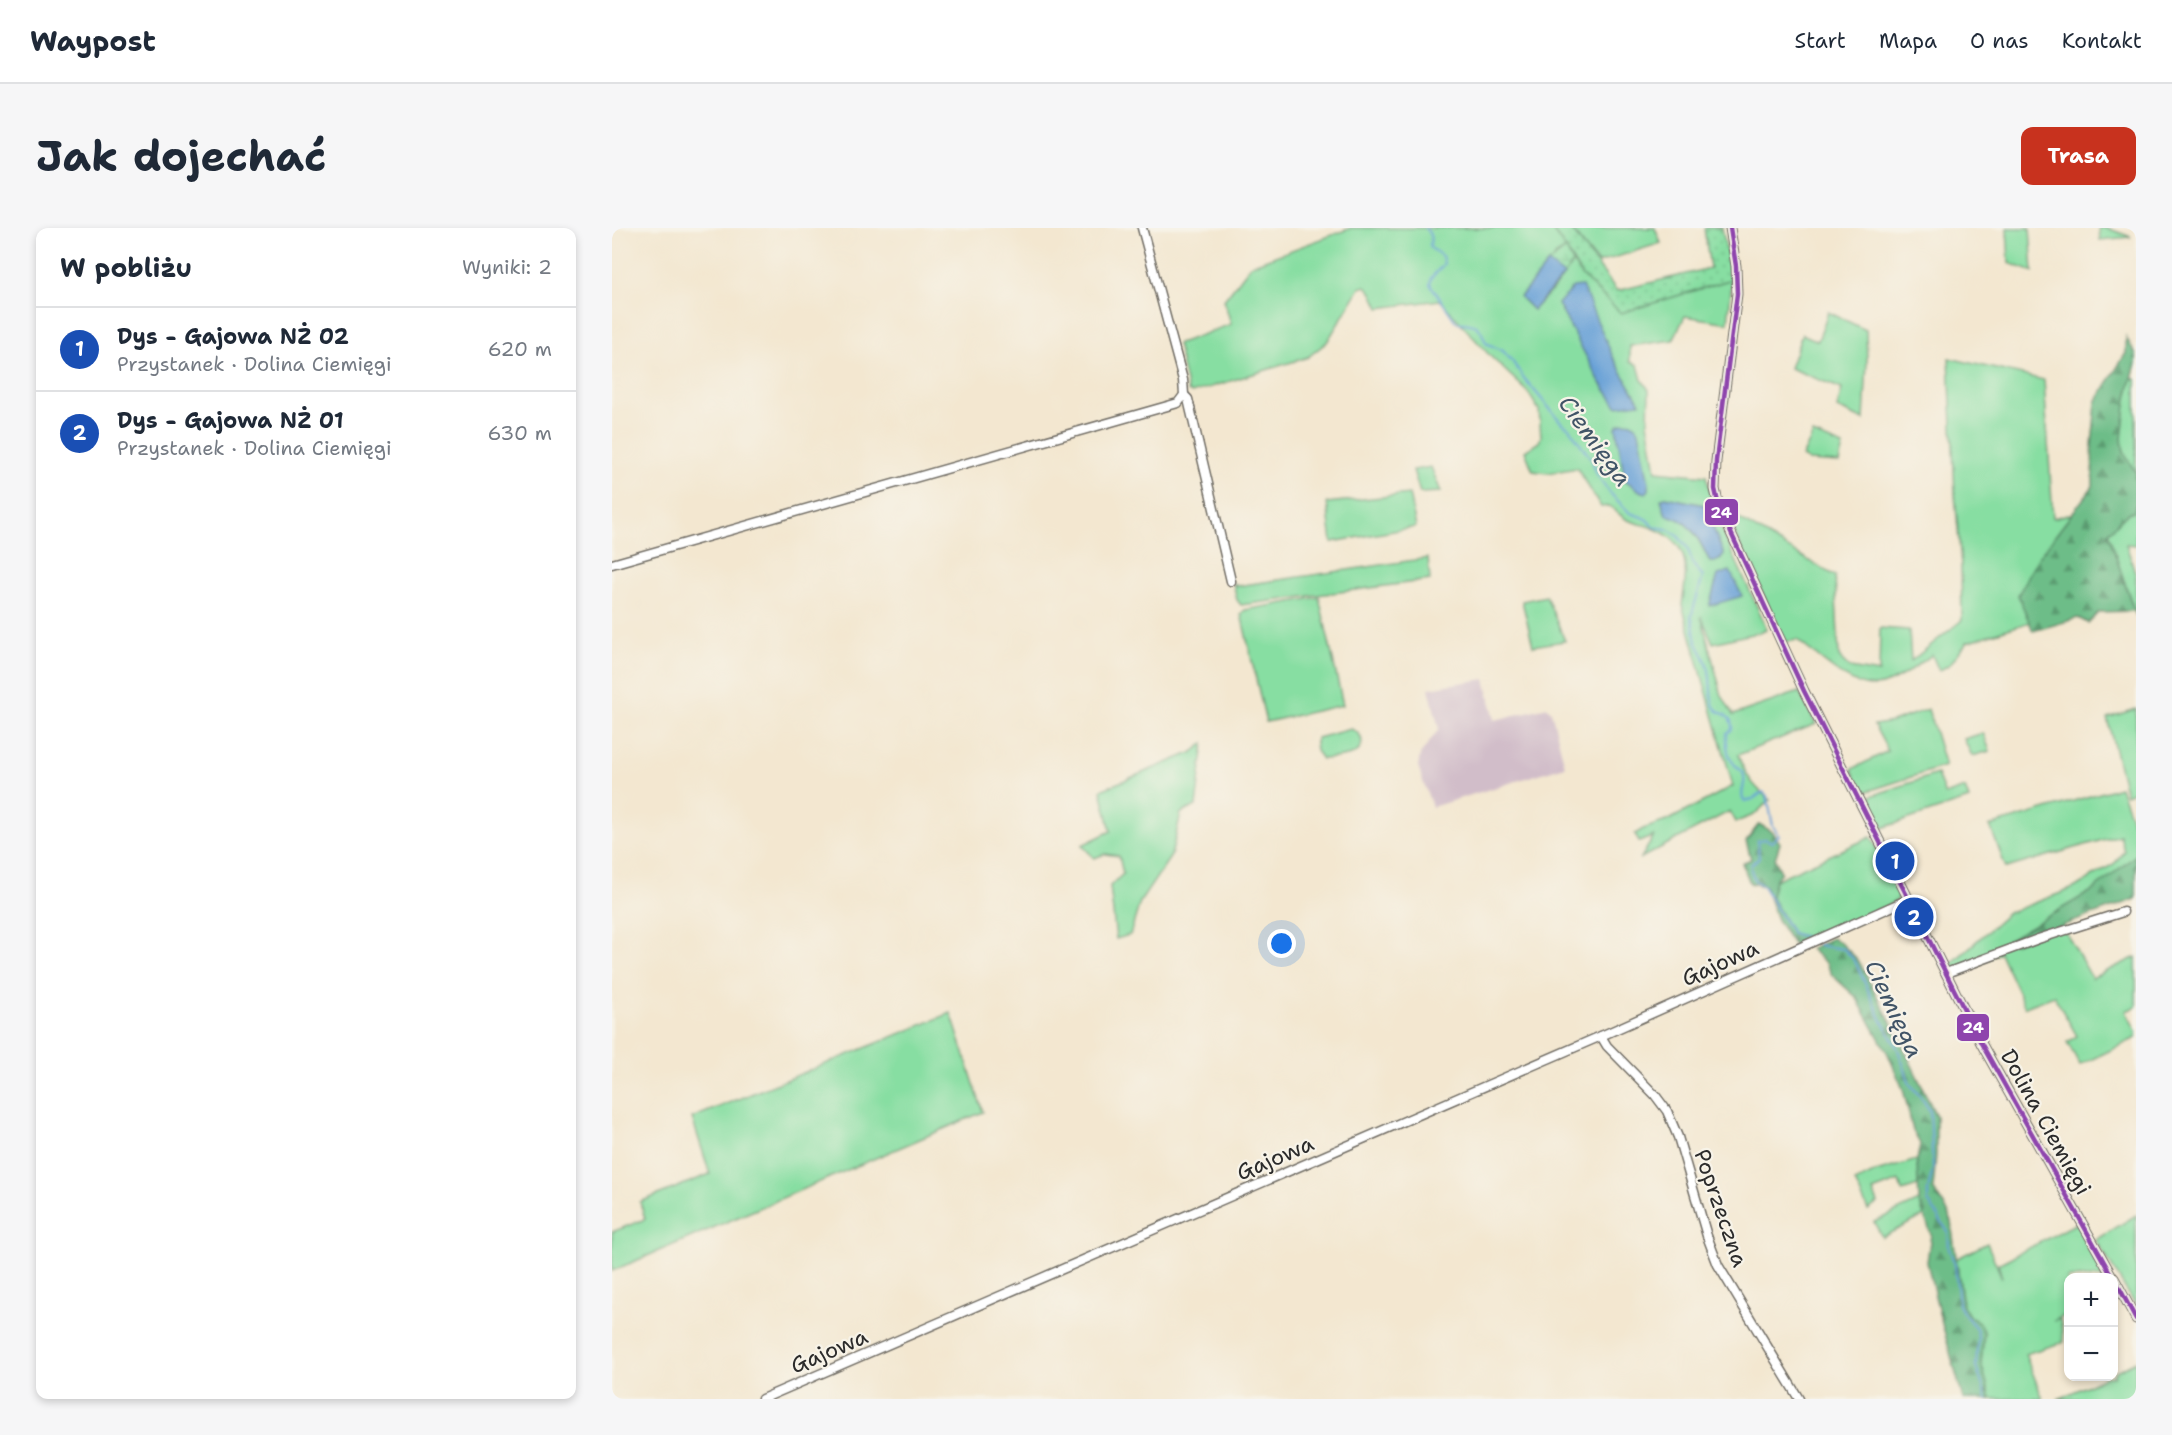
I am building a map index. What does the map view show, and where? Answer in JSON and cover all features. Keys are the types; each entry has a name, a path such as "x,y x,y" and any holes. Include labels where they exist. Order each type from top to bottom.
{"street":[{"path":"1142,228 1183,380 1184,395 1188,399 1231,581"},
{"name":"Dolina Ciemięgi","path":"1730,228 1736,266 1737,294 1716,461 1715,489 1725,523 1774,629 1988,1055 2110,1273"},
{"path":"612,564 1168,407 1178,403 1184,395"},
{"name":"Gajowa","path":"762,1399 1601,1036 1909,899"},
{"path":"1946,973 2038,939 2122,912"},
{"name":"Poprzeczna","path":"1601,1036 1607,1046 1656,1095 1667,1111 1678,1137 1707,1236 1718,1264 1799,1399"},
{"name":"Dolina Ciemięgi","path":"2118,1286 2136,1317"}],"shaded area":[{"path":"1485,679 1495,720 1547,707 1551,711 1565,766 1432,807 1418,767 1420,755 1439,729 1429,688"}],"green space":[{"path":"1351,228 1551,228 1566,249 1555,256 1552,290 1573,263 1581,275 1621,313 1732,279 1728,323 1685,316 1673,340 1630,346 1630,362 1638,365 1642,380 1649,390 1648,422 1656,471 1706,476 1716,517 1765,624 1766,629 1760,632 1713,643 1701,616 1722,696 1733,715 1799,692 1816,724 1738,755 1751,780 1770,800 1754,815 1736,822 1730,811 1641,858 1654,836 1639,842 1635,834 1669,820 1733,786 1682,605 1685,570 1681,551 1676,543 1667,535 1625,519 1610,506 1601,507 1577,468 1548,473 1533,471 1525,451 1539,442 1541,437 1539,410 1527,391 1490,356 1440,300 1379,308 1366,286 1360,288 1327,342 1308,357 1192,393 1188,391 1177,344 1231,324 1224,300 1251,265","holes":["1665,497 1704,505 1711,524 1710,562 1694,532 1682,522 1666,515 1661,499"]},
{"path":"1551,228 1570,228 1617,291 1710,268 1704,228 1722,228 1732,279 1621,313 1581,275"},
{"path":"1570,228 1655,228 1661,243 1598,263"},
{"path":"2007,228 2030,228 2033,272 2009,263"},
{"path":"2099,228 2107,228 2131,237 2100,240"},
{"path":"1566,249 1573,263 1533,310 1520,297 1548,263"},
{"path":"1828,312 1866,330 1864,420 1837,408 1842,389 1790,368 1802,334 1818,341"},
{"path":"2126,337 2136,355 2136,363 2127,397 2122,439 2124,453 2136,473 2136,511 2129,512 2108,533 2134,611 2099,612 2088,623 2078,618 2033,631 2018,595 2039,557 2093,486 2092,445 2096,402 2126,353"},
{"path":"1949,358 2044,380 2053,518 2074,513 2019,595 2030,622 1967,642 1950,664 1939,671 1932,655 1890,682 1876,686 1866,685 1834,670 1797,640 1786,642 1724,510 1835,576 1839,657 1850,668 1879,673 1880,628 1909,630 1911,661 1962,620"},
{"path":"2132,378 2136,379 2136,473 2125,454 2122,443 2124,415"},
{"path":"1813,434 1843,446 1839,463 1809,461 1802,457"},
{"path":"1431,467 1441,492 1420,493 1413,470"},
{"path":"1409,494 1416,527 1332,542 1327,503"},
{"path":"2136,511 2136,545 2126,544 2136,575 2136,616 2108,533 2129,512"},
{"path":"1428,558 1430,580 1241,605 1237,600 1233,583 1237,586"},
{"path":"1546,596 1565,641 1533,646 1522,601"},
{"path":"1319,597 1343,705 1266,722 1241,614 1245,610"},
{"path":"1928,709 1945,766 1862,793 1852,769 1888,751 1874,725 1892,722"},
{"path":"2136,709 2136,791 2126,795 2107,718"},
{"path":"1351,729 1356,731 1361,738 1359,750 1348,756 1322,759 1316,751 1317,738"},
{"path":"1983,733 1990,751 1972,756 1964,739"},
{"path":"1204,743 1196,806 1181,813 1171,856 1140,902 1130,935 1116,939 1110,886 1123,874 1119,856 1105,854 1094,858 1082,845 1111,831 1101,790 1193,752"},
{"path":"1937,774 1945,795 1965,788 1969,799 1882,828 1865,798"},
{"path":"2120,787 2136,832 2136,855 2092,891 2008,940 2015,943 2062,926 2092,978 2136,957 2136,1007 2126,1011 2136,1031 2136,1038 2080,1065 2067,1042 2077,1036 2054,996 2025,1007 2000,953 1955,975 1951,964 2008,913 2074,888 2115,863 2124,851 2120,835 2006,868 1990,826"},
{"path":"1759,824 1773,832 1780,843 1775,859 1781,872 1775,880 1771,896 1792,933 1809,938 1794,946 1777,920 1765,886 1750,883 1742,863 1751,859 1746,841"},
{"path":"1871,837 1899,891 1897,901 1820,935 1809,938 1792,933 1770,896 1775,880"},
{"path":"2136,855 2136,899 2015,943 2008,940 2092,891"},
{"path":"1832,938 1841,943 1858,960 1936,1116 1933,1189 1950,1215 1963,1306 1984,1332 1981,1363 1991,1399 1963,1399 1927,1262 1931,1234 1919,1201 1917,1160 1920,1144 1913,1131 1903,1089 1888,1054 1856,997 1832,975 1826,963 1810,949"},
{"path":"951,1013 983,1112 612,1271 612,1232 645,1219 640,1202 710,1174 692,1118"},
{"path":"1917,1160 1918,1186 1902,1191 1899,1181 1873,1191 1878,1203 1868,1210 1855,1182 1876,1172"},
{"path":"1919,1201 1924,1216 1882,1237 1874,1222"},
{"path":"2136,1215 2136,1306 2118,1273 2096,1240"},
{"path":"2077,1223 2104,1273 2064,1273 2064,1316 2054,1321 2060,1319 2064,1342 2025,1354 2043,1399 1991,1399 1981,1363 1984,1332 1963,1306 1956,1259 1987,1243 2002,1278 1998,1264"},
{"path":"2136,1361 2136,1399 2058,1399 2096,1381 2118,1381 2118,1370"}],"water":[{"path":"1548,263 1564,275 1533,310 1520,297"},
{"path":"1582,286 1613,357 1640,403 1617,406 1599,380 1558,304 1573,287"},
{"path":"1623,422 1633,424 1639,431 1649,484 1649,490 1646,493 1625,480 1616,427"},
{"path":"1665,497 1704,505 1724,555 1721,558 1710,562 1694,532 1682,522 1666,515 1661,499"},
{"path":"1730,571 1742,596 1709,606 1718,575"}],"waterway":[{"name":"Ciemięga","path":"1425,228 1429,232 1429,247 1442,256 1444,264 1431,278 1430,284 1456,322 1476,326 1486,343 1503,351 1561,422 1569,428 1592,460 1597,475 1610,493 1630,513 1645,518 1654,527 1667,529 1677,535 1687,547 1694,566 1703,576 1691,617 1696,641 1708,667 1713,704 1732,723 1732,729 1727,733 1727,746 1732,762 1743,774 1743,800 1753,799 1763,792 1767,796 1773,826 1779,835 1772,842 1765,839 1757,841 1759,857 1751,865 1751,870 1755,881 1763,886 1792,933 1811,939"},
{"name":"Ciemięga","path":"1818,944 1844,949 1855,961 1882,1021 1897,1047 1910,1084 1930,1111 1933,1168 1928,1201 1948,1232 1949,1249 1955,1265 1959,1305 1976,1328 1978,1337 1976,1366 1987,1399"}],"transit line":[{"name":"24","path":"1730,228 1736,266 1737,294 1716,461 1715,489 1719,507 1804,691 1981,1043 2110,1273"},
{"name":"24","path":"2118,1285 2136,1319"}],"place":[{"name":"Dys - Gajowa NŻ 02","path":"1895,861"},
{"name":"Dys - Gajowa NŻ 01","path":"1914,917"}]}
